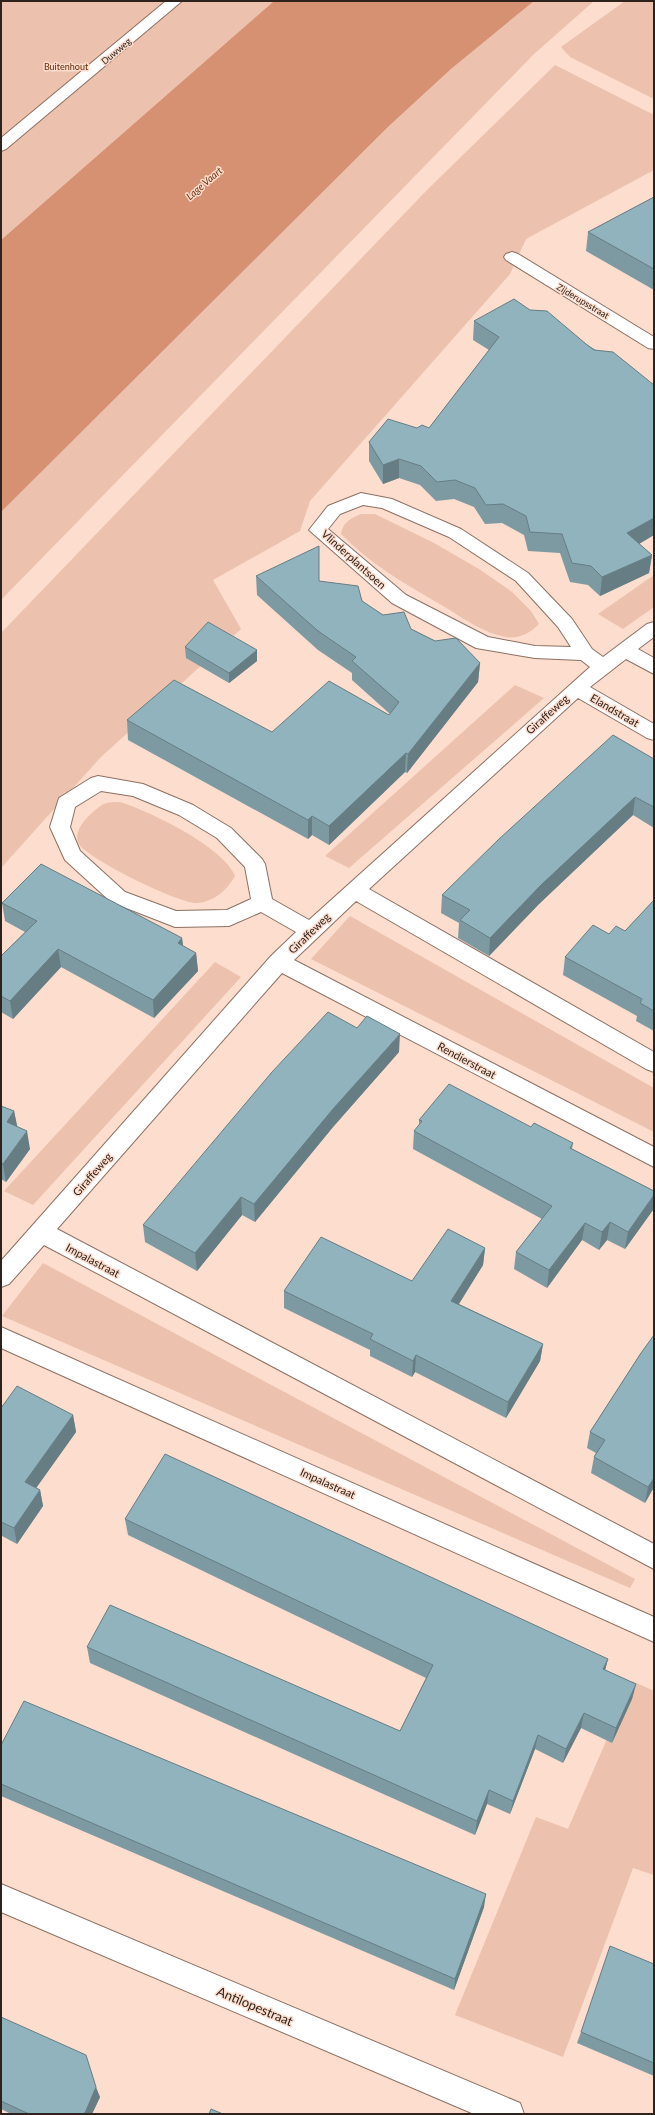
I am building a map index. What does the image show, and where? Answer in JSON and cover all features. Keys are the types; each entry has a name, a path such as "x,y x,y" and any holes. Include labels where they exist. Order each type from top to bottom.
{"street":[{"name":"Duwweg","path":"1,146 175,1"},
{"name":"Zijderupsstraat","path":"512,257 654,344"},
{"name":"Vlinderplantsoen","path":"585,654 535,652 484,643 399,599 318,530 334,510 361,499 386,503 455,533 522,577 565,623 585,654 603,666"},
{"name":"Giraffeweg","path":"1,1277 279,962 354,890 577,688 603,666 654,628"},
{"path":"626,650 654,667"},
{"name":"Elandstraat","path":"577,688 654,733"},
{"path":"98,784 136,789 186,810 224,833 255,864 262,903 229,918 175,919 118,897 72,855 60,827 66,803 98,784"},
{"path":"354,890 654,1063"},
{"path":"262,903 311,931"},
{"name":"Rendierstraat","path":"279,962 654,1158"},
{"name":"Impalastraat","path":"41,1232 654,1557"},
{"name":"Impalastraat","path":"1,1337 654,1630"},
{"name":"Antilopestraat","path":"1,1898 509,2114"}],"green space":[{"name":"Buitenhout","path":"1,1 274,1 1,240"},
{"path":"534,1 594,1 534,54 1,600 1,512 389,126 451,69"},
{"path":"625,1 654,1 654,99 570,57 561,47"},
{"path":"555,65 654,115 654,170 526,239 510,274 310,501 300,531 213,580 241,629 100,758 1,868 1,633 428,189"},
{"path":"361,514 375,514 434,543 479,569 512,592 531,611 539,624 528,633 520,636 506,637 498,635 473,624 403,582 364,555 341,534 343,527 348,521"},
{"path":"654,575 654,607 623,629 598,614"},
{"path":"515,685 544,698 349,868 325,856"},
{"path":"120,802 149,813 201,842 216,853 228,865 235,876 232,881 214,898 197,903 187,901 154,889 135,880 86,851 79,844 77,839 83,822 102,805"},
{"path":"350,916 654,1088 654,1132 311,959"},
{"path":"215,962 241,977 33,1205 4,1191"},
{"path":"43,1263 635,1579 630,1588 2,1316"},
{"path":"632,1681 654,1691 654,1875 633,1868 563,2057 455,2015 536,1817 568,1829"}],"water":[{"name":"Lage Vaart","path":"274,1 534,1 451,69 389,126 1,512 1,240"}],"building":[{"path":"654,197 654,269 588,232"},
{"path":"514,299 530,310 547,311 594,350 613,352 654,385 654,518 627,533 652,555 602,577 591,566 572,563 562,534 530,532 526,516 503,504 486,505 475,488 455,480 437,482 421,466 399,459 383,465 369,442 388,419 417,428 422,425 429,428 499,337 474,321"},
{"path":"319,546 319,581 358,586 362,601 383,615 404,612 411,629 435,641 456,638 480,663 408,754 406,753 329,826 312,816 308,820 127,720 174,680 272,732 329,681 389,715 399,702 352,661 356,657 318,631 256,576"},
{"path":"208,622 257,650 229,673 185,647"},
{"path":"613,735 654,759 654,807 635,797 541,885 490,938 460,920 470,910 442,895 499,839"},
{"path":"41,864 182,938 178,943 196,953 153,1000 58,949 10,1001 1,996 1,956 37,921 2,903"},
{"path":"654,900 654,1011 640,1003 642,999 565,957 593,925 609,934 616,926 625,931"},
{"path":"328,1012 357,1028 367,1016 400,1034 333,1109 254,1204 241,1197 195,1253 143,1225 272,1072"},
{"path":"449,1084 531,1127 534,1123 573,1143 570,1148 654,1191 654,1195 628,1232 610,1222 602,1232 585,1223 549,1270 516,1252 552,1206 414,1131 422,1121 419,1120"},
{"path":"1,1106 14,1111 7,1122 27,1131 3,1164 1,1163"},
{"path":"448,1229 485,1248 451,1301 543,1344 508,1402 416,1355 413,1361 370,1339 373,1334 284,1291 321,1237 412,1281"},
{"path":"654,1335 654,1478 648,1487 594,1457 605,1440 590,1432"},
{"path":"17,1386 73,1415 25,1482 40,1490 14,1528 1,1522 1,1408"},
{"path":"165,1454 608,1659 603,1669 636,1684 616,1728 584,1713 566,1749 538,1735 513,1801 489,1790 477,1821 87,1647 110,1605 400,1731 433,1665 125,1519"},
{"path":"24,1701 486,1894 455,1979 1,1784 1,1745"},
{"path":"610,1946 654,1964 654,2063 581,2032"},
{"path":"1,2017 86,2055 96,2087 85,2113 29,2114 1,2101"},
{"path":"211,2109 223,2114 209,2114"}]}
